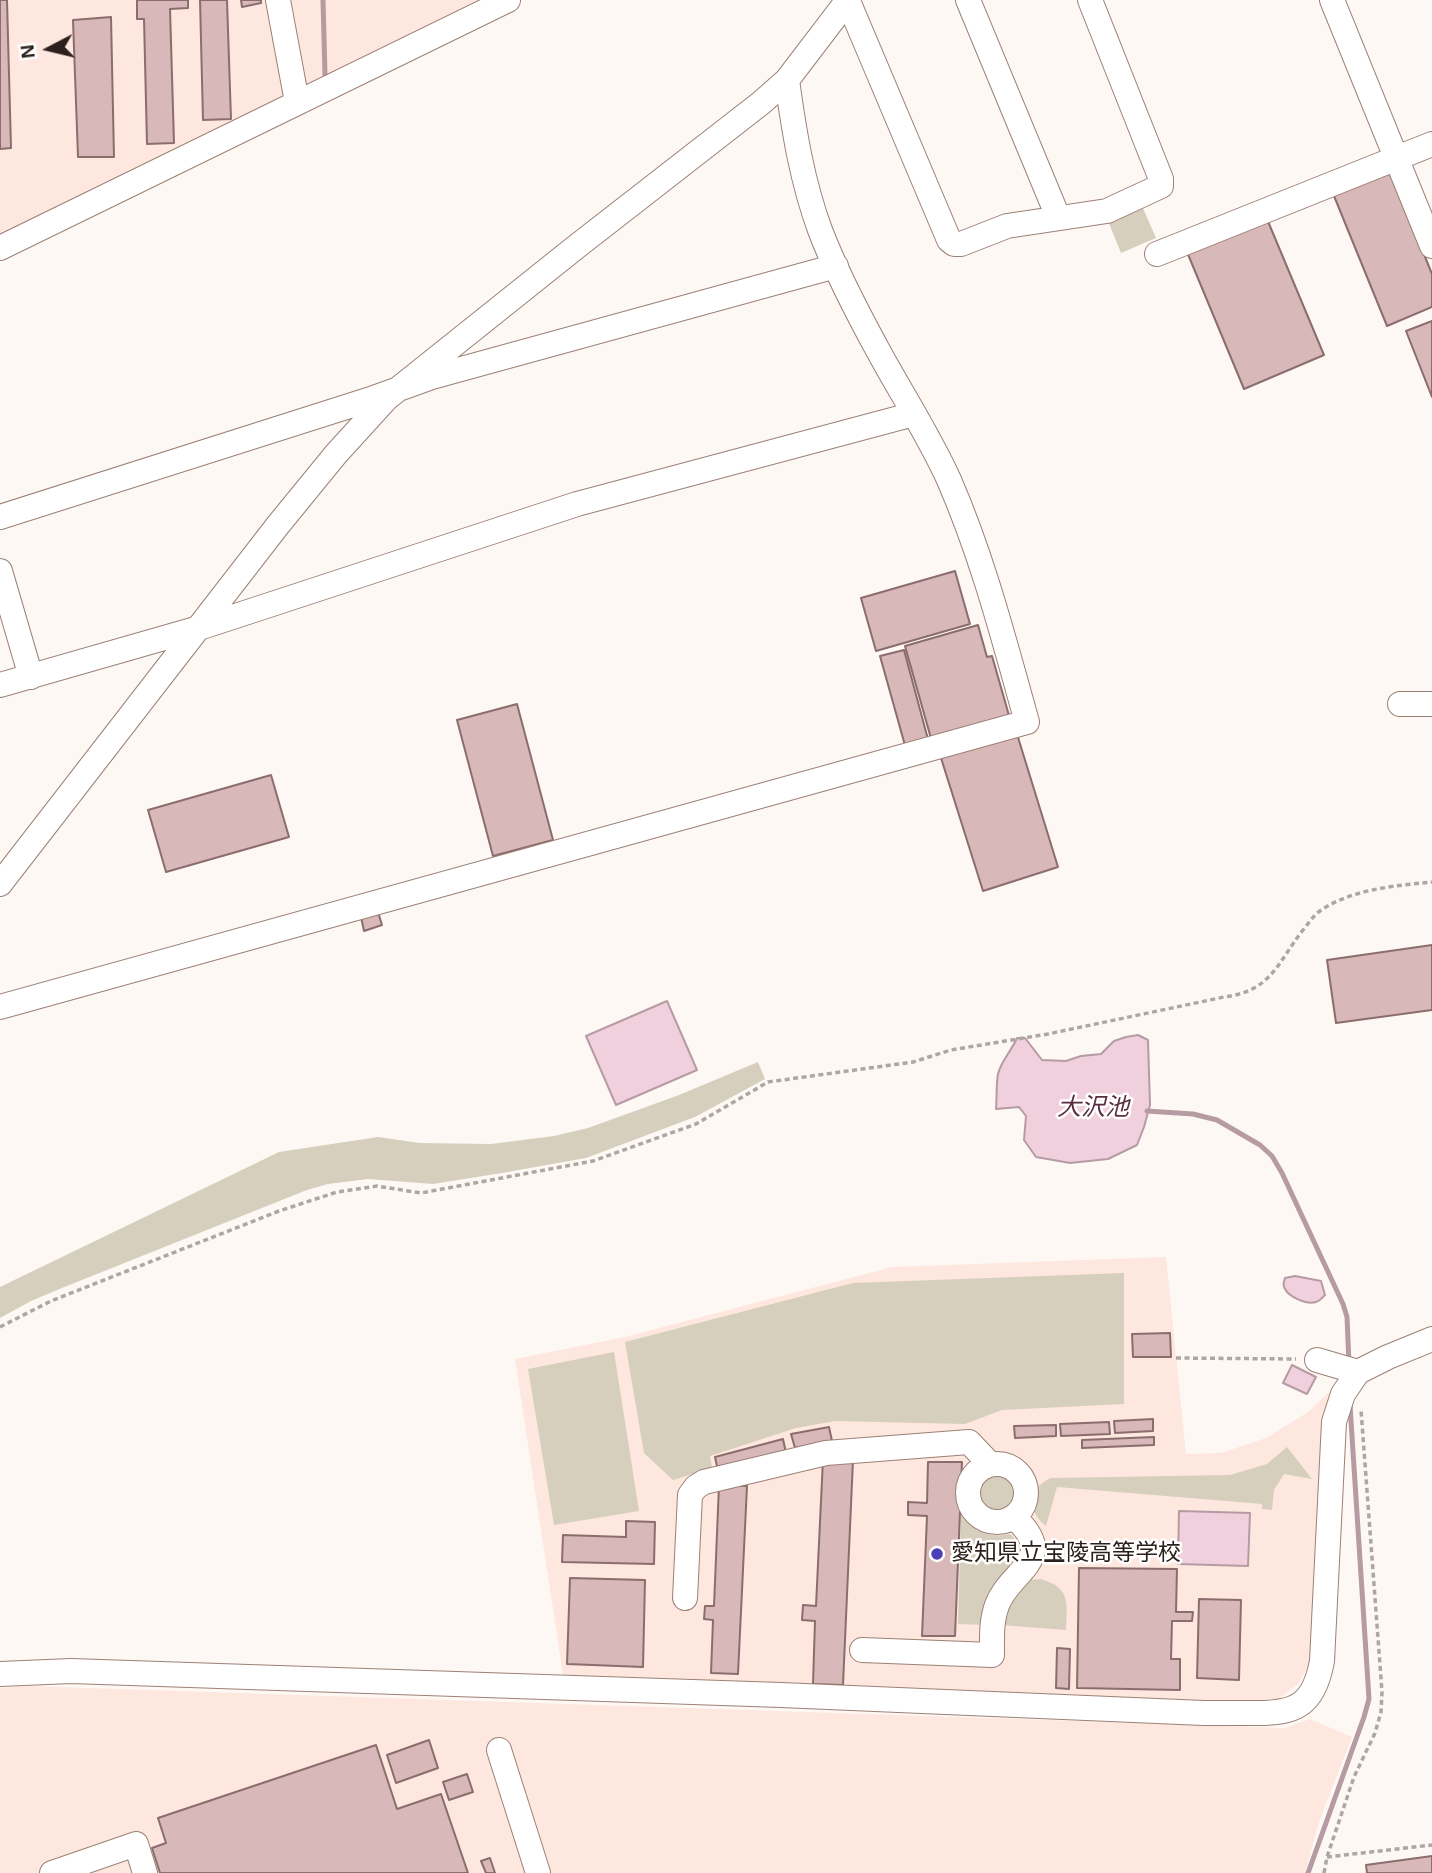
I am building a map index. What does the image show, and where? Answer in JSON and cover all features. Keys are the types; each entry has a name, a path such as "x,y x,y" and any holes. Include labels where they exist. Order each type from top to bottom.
{"street":[{"path":"278,0 297,102"},
{"path":"0,248 508,0"},
{"path":"0,884 278,525 336,454 396,390 761,103 787,80 848,0 949,240 954,244 961,244 1007,226 1107,211 1161,186 1161,179 1090,0"},
{"path":"968,0 1058,217"},
{"path":"1332,0 1432,246"},
{"path":"0,1007 1027,722 984,567 949,480 880,355 820,229 797,152 787,80"},
{"path":"1157,254 1432,144"},
{"path":"0,517 446,374 836,266"},
{"path":"0,685 200,628 577,504 914,414"},
{"path":"0,571 31,677"},
{"path":"1400,704 1432,704"},
{"path":"0,1674 71,1671 1204,1713 1285,1712 1297,1707 1314,1688 1322,1661 1334,1422 1343,1394 1358,1372 1432,1339"},
{"path":"1317,1360 1358,1372"},
{"path":"685,1598 690,1495 704,1482 826,1452 969,1442 990,1464"},
{"path":"990,1464 1008,1466 1022,1477 1026,1501 1014,1517 1006,1521 990,1521 976,1513 971,1506 970,1483 982,1468 990,1464"},
{"path":"862,1650 992,1655 993,1623 997,1605 1004,1592 1026,1569 1033,1547 1025,1527 1014,1517"},
{"path":"499,1750 538,1873"},
{"path":"52,1873 136,1844 145,1873"}],"path":[{"path":"0,1327 51,1301 288,1208 337,1192 377,1186 421,1193 593,1161 695,1124 768,1082 913,1062 951,1050 1048,1034 1241,995 1263,984 1279,967 1315,915 1334,903 1385,887 1432,881"},
{"path":"1176,1358 1317,1360"},
{"path":"1325,1873 1327,1857 1354,1777 1375,1733 1381,1712 1382,1692 1358,1372"},
{"path":"1327,1857 1432,1845"}],"shaded area":[{"path":"0,0 510,0 0,240"},
{"path":"1142,206 1156,238 1121,253 1108,221"},
{"path":"758,1062 765,1079 695,1117 586,1158 433,1184 368,1179 328,1184 62,1288 0,1318 0,1287 279,1152 378,1137 420,1143 491,1144 554,1136 588,1128 679,1095"},
{"path":"1166,1257 1186,1454 1221,1453 1266,1438 1308,1412 1328,1393 1337,1392 1313,1657 1299,1683 1271,1705 564,1681 515,1359 625,1337 892,1267"},
{"path":"1124,1273 1124,1404 1002,1410 965,1424 835,1421 796,1428 710,1456 712,1468 673,1480 644,1453 625,1342 853,1283"},
{"path":"614,1352 639,1511 554,1525 528,1369"},
{"path":"1287,1447 1312,1479 1284,1474 1274,1490 1272,1510 1262,1509 1262,1504 1057,1487 1046,1526 1035,1513 1033,1506 1034,1493 1043,1482 1051,1478 1230,1475 1267,1464"},
{"path":"997,1474 1010,1480 1016,1493 1010,1506 997,1512 984,1506 978,1493 984,1480"},
{"path":"961,1515 982,1533 1010,1534 1016,1542 1017,1553 1010,1579 986,1625 958,1624"},
{"path":"1040,1579 1057,1587 1065,1597 1066,1630 1001,1625 1005,1605 1027,1580"},
{"path":"29,1686 1285,1728 1310,1719 1352,1737 1319,1822 1305,1873 0,1873 0,1688"}],"water":[{"path":"667,1001 697,1070 616,1105 586,1036"},
{"name":"大沢池","path":"1138,1035 1148,1040 1150,1105 1137,1145 1108,1159 1070,1163 1036,1157 1024,1140 1026,1116 1019,1107 996,1109 998,1074 1017,1038 1025,1038 1042,1060 1066,1061 1101,1054 1114,1041"},
{"path":"1295,1276 1321,1281 1325,1295 1312,1303 1294,1297 1287,1292 1283,1284 1285,1278"},
{"path":"1292,1365 1316,1377 1307,1394 1283,1383"},
{"path":"1179,1511 1250,1513 1248,1566 1178,1564"}],"building":[{"path":"0,0 7,0 11,148 0,149"},
{"path":"137,0 188,0 188,8 170,9 174,143 147,144 144,19 137,19"},
{"path":"200,0 227,0 231,119 203,120"},
{"path":"241,0 261,0 261,3 242,7"},
{"path":"111,17 114,157 78,157 73,20"},
{"path":"1389,168 1432,274 1432,307 1387,326 1332,191"},
{"path":"1267,219 1324,355 1244,389 1187,252"},
{"path":"1432,321 1432,397 1406,331"},
{"path":"955,571 970,624 876,651 861,598"},
{"path":"978,625 987,657 992,656 1010,719 932,742 905,646"},
{"path":"904,650 929,743 906,749 880,656"},
{"path":"517,704 553,840 493,856 457,720"},
{"path":"1017,734 1058,867 983,891 941,758"},
{"path":"271,775 289,837 166,872 148,810"},
{"path":"378,912 382,925 364,931 361,917"},
{"path":"1432,945 1432,1010 1336,1023 1327,960"},
{"path":"1170,1333 1171,1357 1133,1357 1132,1334"},
{"path":"1153,1419 1153,1431 1115,1433 1114,1421"},
{"path":"1109,1422 1110,1434 1061,1436 1060,1424"},
{"path":"1056,1425 1056,1436 1015,1438 1014,1426"},
{"path":"829,1427 832,1441 795,1448 791,1434"},
{"path":"1154,1437 1154,1445 1082,1448 1082,1440"},
{"path":"783,1439 786,1453 718,1471 715,1457"},
{"path":"823,1459 853,1460 843,1685 813,1684 815,1621 802,1620 803,1605 816,1606"},
{"path":"928,1462 962,1462 955,1636 922,1636 927,1516 908,1515 908,1502 927,1503"},
{"path":"719,1485 747,1486 738,1674 711,1673 713,1620 704,1619 705,1606 714,1606"},
{"path":"626,1521 655,1522 654,1564 562,1562 563,1535 626,1537"},
{"path":"1079,1568 1177,1569 1176,1612 1193,1612 1192,1621 1172,1621 1171,1659 1180,1659 1180,1690 1077,1688"},
{"path":"570,1578 645,1580 643,1667 567,1664"},
{"path":"1199,1599 1241,1600 1239,1680 1197,1678"},
{"path":"1057,1648 1070,1649 1069,1689 1056,1688"},
{"path":"429,1740 438,1768 396,1783 387,1755"},
{"path":"376,1745 397,1809 441,1794 468,1873 160,1873 152,1848 166,1843 158,1818"},
{"path":"467,1774 473,1792 449,1800 443,1782"},
{"path":"1432,1856 1432,1873 1367,1873 1366,1865"},
{"path":"490,1858 495,1873 486,1873 481,1861"}],"waterway":[{"path":"323,0 325,75"},
{"path":"1147,1111 1193,1114 1217,1120 1260,1145 1272,1156 1343,1304 1347,1317 1349,1364"},
{"path":"1308,1873 1369,1699 1350,1405"}],"place":[{"name":"愛知県立宝陵高等学校","path":"937,1554"}]}
